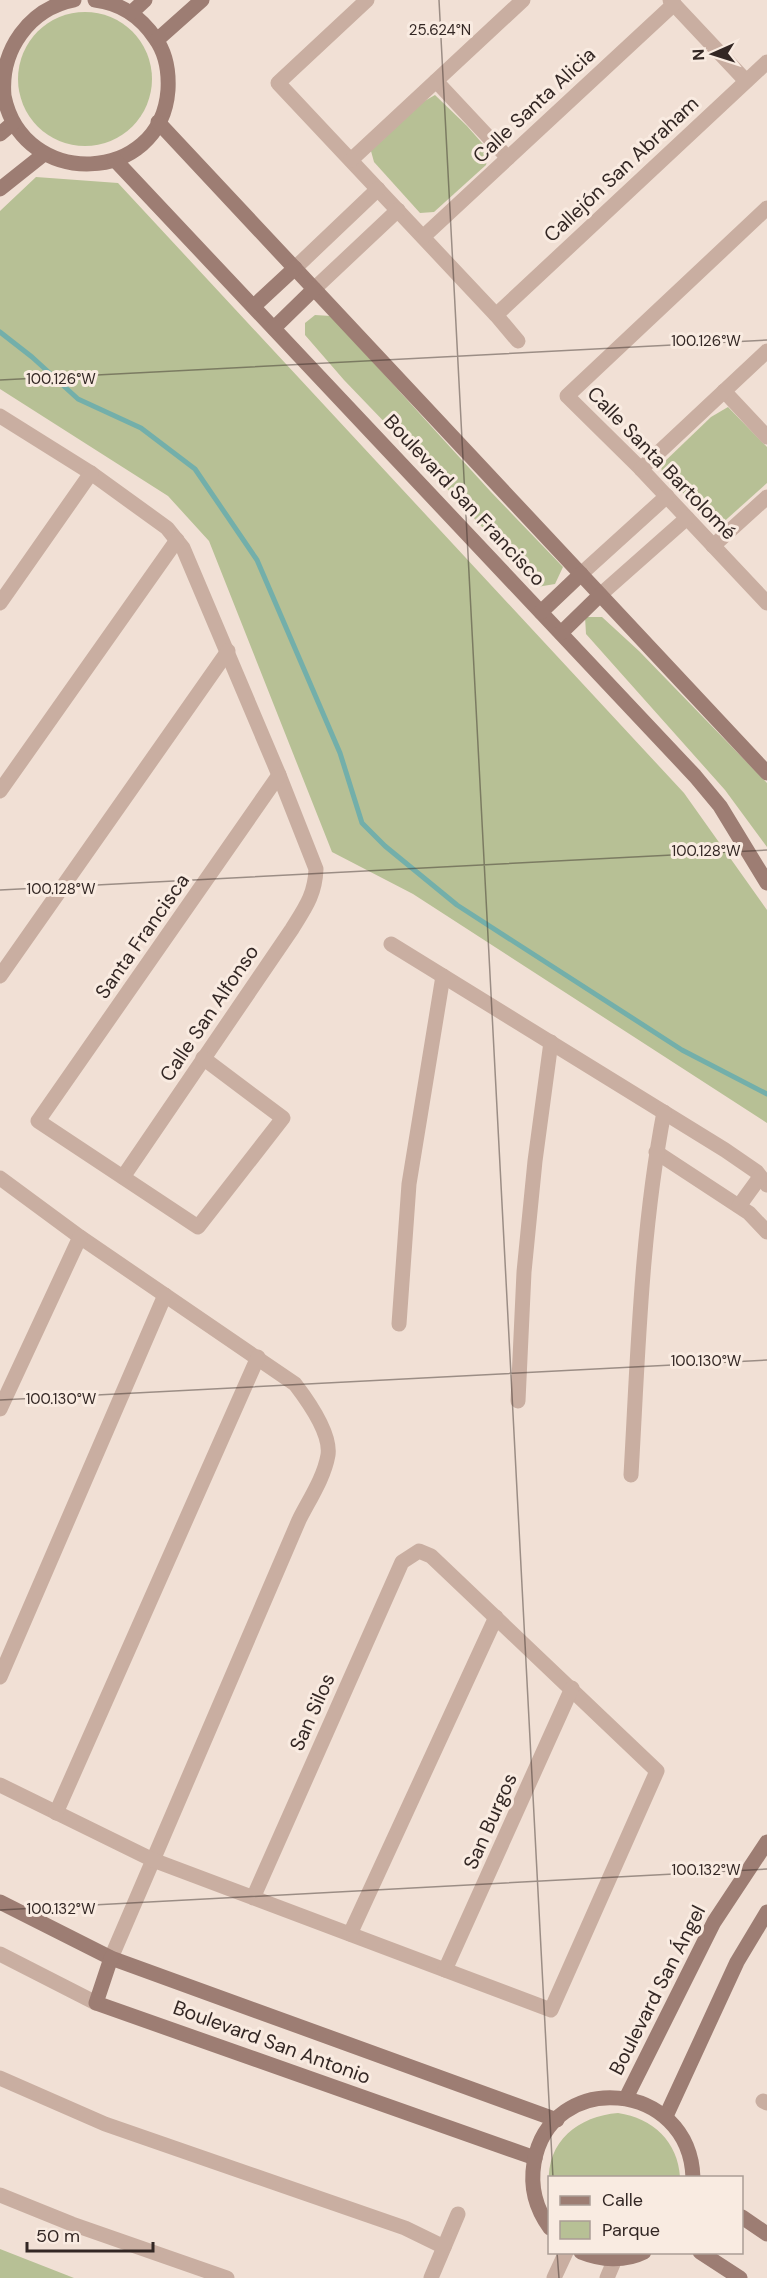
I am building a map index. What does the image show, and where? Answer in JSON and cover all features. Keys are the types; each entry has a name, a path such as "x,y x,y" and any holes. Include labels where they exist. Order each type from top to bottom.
{"street":[{"path":"63,1 46,9 28,22 15,39 4,47 3,87 7,109 13,123 32,146 57,160 87,165 116,160 141,144 158,122 167,95 168,81 167,67 157,40 139,19 115,4 96,0"},
{"path":"131,13 145,0"},
{"path":"157,40 202,0"},
{"path":"367,0 278,83 518,341"},
{"path":"351,160 523,0"},
{"path":"672,2 746,81"},
{"name":"Calle Santa Alicia","path":"423,237 672,2"},
{"name":"Callejón San Abraham","path":"496,315 767,63"},
{"path":"436,81 508,158"},
{"name":"Boulevard San Francisco","path":"158,122 767,773"},
{"path":"0,134 13,123"},
{"path":"0,189 44,154"},
{"name":"Boulevard San Francisco","path":"116,160 708,790 767,883"},
{"path":"254,306 378,189"},
{"name":"Calle Santa Bartolomé","path":"767,208 567,396 641,469 767,603"},
{"path":"274,328 398,210"},
{"path":"641,469 767,351"},
{"path":"724,392 767,437"},
{"path":"0,417 90,473 167,528 177,540 200,584 279,775"},
{"path":"0,603 90,473"},
{"path":"541,612 667,496"},
{"path":"713,546 767,496"},
{"path":"561,633 687,518"},
{"path":"0,789 177,540"},
{"path":"0,976 228,651"},
{"name":"Calle San Alfonso","path":"123,1177 311,898 316,884 316,869 279,775"},
{"name":"Santa Francisca","path":"123,1177 38,1120 279,775"},
{"path":"391,944 725,1150 764,1181 739,1206"},
{"path":"399,1324 409,1184 443,976"},
{"path":"518,1401 524,1272 535,1161 551,1042"},
{"path":"123,1177 198,1227 284,1118 203,1058"},
{"path":"631,1475 644,1245 656,1152 664,1112"},
{"path":"656,1152 749,1213 767,1232"},
{"path":"0,1178 80,1237 295,1384 314,1408 328,1453 322,1475 299,1520 111,1958 96,2003"},
{"path":"0,1409 80,1237"},
{"path":"0,1677 165,1295"},
{"path":"56,1813 258,1357"},
{"name":"San Silos","path":"253,1898 402,1562 419,1551 431,1556 496,1617"},
{"path":"0,1785 153,1860 551,2010 657,1771 496,1617 350,1934"},
{"name":"San Burgos","path":"445,1970 572,1688"},
{"name":"Boulevard San Ángel","path":"626,2098 714,1922 767,1842"},
{"name":"Boulevard San Antonio","path":"0,1902 111,1958 557,2120"},
{"path":"666,2116 737,1962 767,1912"},
{"name":"Boulevard San Antonio","path":"0,1954 96,2003 535,2158"},
{"path":"0,2078 105,2124 405,2228 444,2247"},
{"path":"548,2226 535,2200 532,2179 535,2158 540,2144 557,2120 582,2103 611,2097 626,2098 640,2101 666,2116 688,2147 693,2165 693,2176"},
{"path":"0,2195 72,2224 227,2278"},
{"path":"431,2278 458,2214"},
{"path":"743,2218 767,2234"},
{"path":"554,2278 566,2254"},
{"path":"584,2254 615,2259 641,2254"},
{"path":"702,2254 740,2278"},
{"path":"607,2278 615,2259"}],"green space":[{"path":"85,12 111,17 133,31 147,53 152,79 147,105 133,127 111,141 85,146 59,141 37,127 23,105 18,79 23,53 37,31 59,17"},
{"path":"435,95 489,151 486,165 434,212 420,213 374,162 371,151 421,103"},
{"path":"36,177 118,183 684,793 767,910 767,1123 413,894 332,852 209,541 168,496 0,389 0,211"},
{"path":"315,315 331,316 491,492 563,567 555,584 537,587 344,380 305,335 305,323"},
{"path":"728,407 767,447 767,483 718,527 662,473 661,465 711,417"},
{"path":"585,617 602,617 639,651 767,783 767,847 725,790 586,634"},
{"path":"618,2113 642,2120 652,2126 669,2143 678,2164 680,2176 550,2176 553,2155 559,2143 578,2125 604,2115"},
{"path":"0,2249 74,2278 0,2278"}],"waterway":[{"path":"0,332 32,357 78,399 141,428 195,469 257,560 340,753 362,823 385,846 457,905 682,1050 767,1094"}]}
